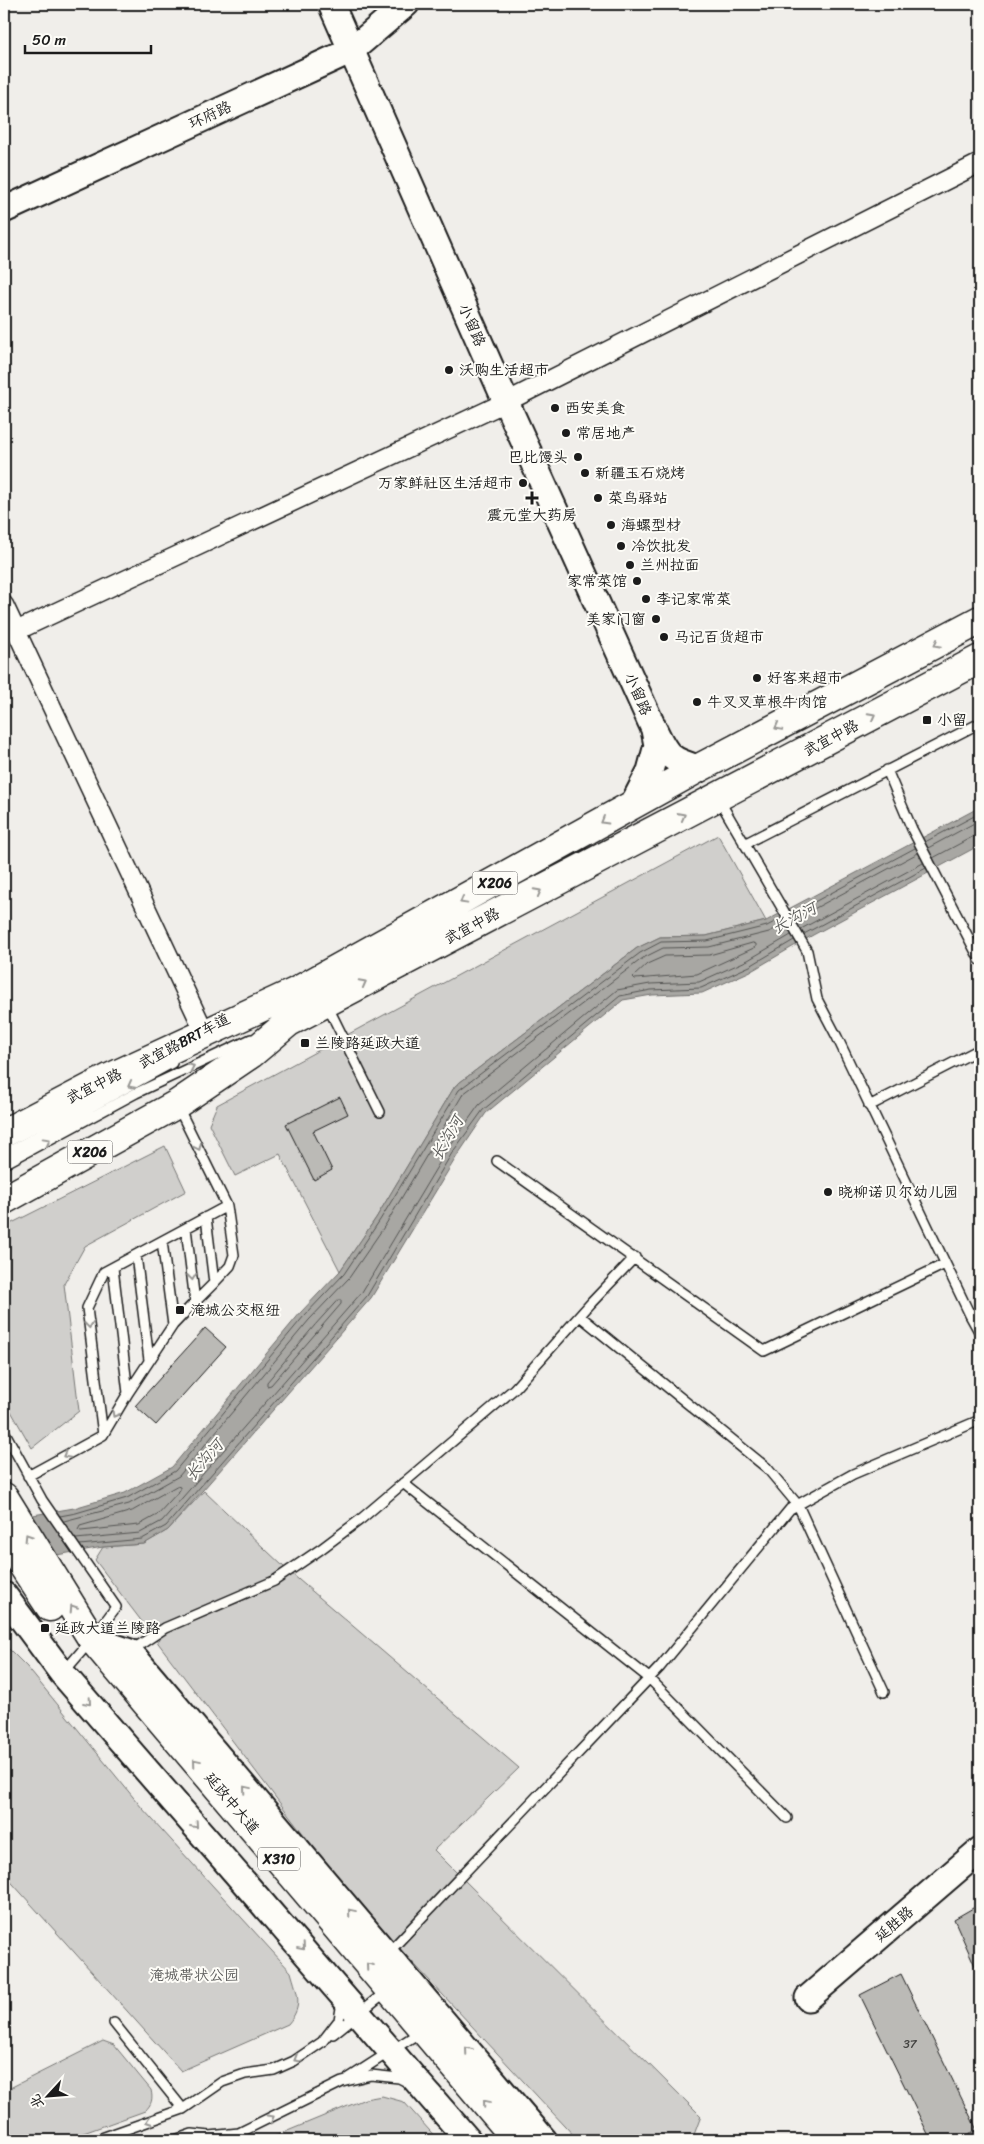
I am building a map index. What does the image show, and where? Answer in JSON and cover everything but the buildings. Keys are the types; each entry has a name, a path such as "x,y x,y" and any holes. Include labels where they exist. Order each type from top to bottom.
{"main road":[{"name":"武宜中路","path":"4,1133 112,1077 214,1035 518,870 699,768 980,620"},
{"name":"武宜中路","path":"4,1200 177,1104 251,1054 289,1022 980,659"},
{"name":"延政中大道","path":"5,1500 78,1655 387,1991 517,2140"},
{"name":"延政中大道","path":"4,1538 41,1576"},
{"name":"延政中大道","path":"422,2031 494,2140"}],"street":[{"name":"小留路","path":"331,4 506,402 664,750 679,762 699,768"},
{"name":"环府路","path":"4,210 352,50 406,4"},
{"path":"16,631 506,402 980,163"},
{"path":"4,605 214,1035"},
{"name":"小留路","path":"633,804 650,771 657,745 653,727"},
{"path":"4,1595 78,1655 343,1994 387,1991"},
{"path":"78,1655 130,1652 387,1954 387,1991 422,2031 544,2140"},
{"name":"延胜路","path":"808,1998 980,1850"},
{"path":"422,2031 423,2088 468,2140"}],"lane":[{"path":"744,844 980,723"},
{"path":"887,770 912,829 980,960"},
{"path":"718,798 807,951 817,999 980,1333"},
{"path":"326,1002 380,1112"},
{"name":"武宜路BRT车道","path":"4,1164 136,1092 289,1022"},
{"path":"869,1106 980,1049"},
{"name":"武宜路BRT车道","path":"4,1154 180,1059"},
{"path":"28,1476 103,1435 173,1325 230,1266 234,1255 227,1206 177,1104"},
{"path":"497,1161 635,1257 764,1351 945,1264"},
{"path":"103,1435 87,1308 104,1272 227,1206"},
{"path":"206,1218 214,1283"},
{"path":"186,1228 195,1302"},
{"path":"162,1241 173,1325"},
{"path":"136,1255 149,1360"},
{"path":"130,1652 165,1628 274,1581 321,1550 514,1389 635,1257"},
{"path":"113,1268 128,1393"},
{"path":"970,1315 980,1311"},
{"path":"580,1316 768,1468 798,1505 884,1692"},
{"path":"387,1954 649,1678 790,1510 853,1474 980,1420"},
{"path":"4,1431 42,1500 89,1565 116,1607 78,1655"},
{"path":"403,1483 649,1678 787,1818"},
{"path":"96,2140 183,2109 222,2082 245,2074 274,2070 294,2061 322,2042 387,1991"},
{"path":"322,2042 339,2020 343,1994"},
{"path":"114,2023 183,2109"},
{"path":"175,2140 192,2134 210,2136 239,2133 342,2082 422,2031"},
{"path":"342,2082 371,2075 399,2078 423,2088"}],"green space":[{"path":"718,835 766,921 706,936 660,937 637,948 455,1086 376,1218 340,1271 280,1154 235,1176 209,1124 217,1105"},
{"path":"165,1146 186,1191 85,1246 64,1284 79,1411 32,1448 4,1399 4,1227"},
{"path":"204,1491 285,1568 519,1768 434,1850 701,2116 692,2140 578,2140 349,1894 95,1560 103,1547 144,1544 168,1530"},
{"name":"淹城带状公园","path":"4,1644 27,1667 142,1808 291,1972 297,1993 298,2005 288,2024 181,2071 4,1874"},
{"path":"103,2041 114,2045 151,2090 151,2101 145,2111 64,2140 4,2140 4,2091"},
{"path":"382,2096 404,2102 438,2140 275,2140 273,2137 365,2099"}],"water":[{"name":"长沟河","path":"980,807 980,845 813,935 753,970 702,993 652,995 623,1000 486,1113 457,1156 371,1298 168,1530 144,1544 103,1547 4,1564 4,1520 74,1508 125,1493 172,1467 301,1312 340,1271 376,1218 455,1086 637,948 660,937 706,936 766,921"}],"place":[{"name":"沃购生活超市","path":"449,370"},
{"name":"西安美食","path":"555,408"},
{"name":"常居地产","path":"566,433"},
{"name":"巴比馒头","path":"578,457"},
{"name":"新疆玉石烧烤","path":"585,473"},
{"name":"万家鲜社区生活超市","path":"523,483"},
{"name":"震元堂大药房","path":"532,498"},
{"name":"菜鸟驿站","path":"598,498"},
{"name":"海螺型材","path":"611,525"},
{"name":"冷饮批发","path":"621,546"},
{"name":"兰州拉面","path":"630,565"},
{"name":"家常菜馆","path":"637,581"},
{"name":"李记家常菜","path":"646,599"},
{"name":"美家门窗","path":"656,619"},
{"name":"马记百货超市","path":"664,637"},
{"name":"好客来超市","path":"757,678"},
{"name":"牛叉叉草根牛肉馆","path":"697,702"},
{"name":"小留","path":"927,720"},
{"name":"兰陵路延政大道","path":"305,1043"},
{"name":"晓柳诺贝尔幼儿园","path":"828,1192"},
{"name":"淹城公交枢纽","path":"180,1310"},
{"name":"延政大道兰陵路","path":"45,1628"}]}
